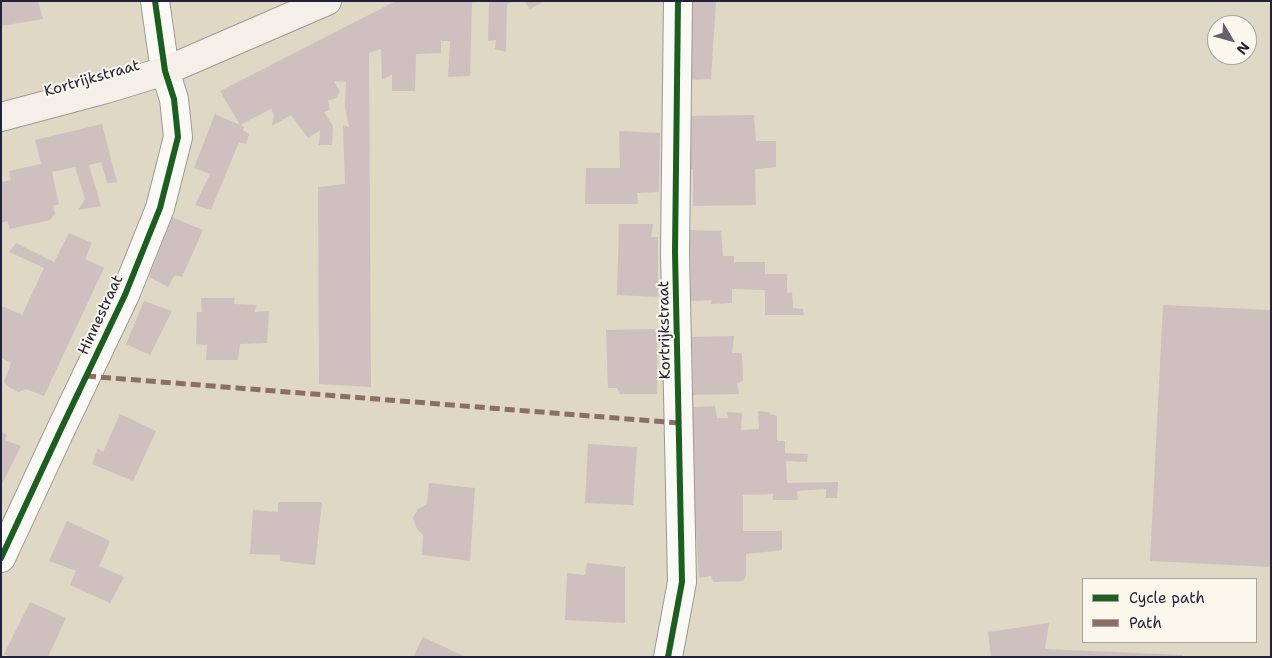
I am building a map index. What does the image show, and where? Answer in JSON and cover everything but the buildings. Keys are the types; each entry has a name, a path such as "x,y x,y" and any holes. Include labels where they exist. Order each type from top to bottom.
{"main road":[{"name":"Kortrijkstraat","path":"1,117 164,71 327,1"}],"street":[{"name":"Hinnestraat","path":"1,558 125,296 160,208 178,137 174,98 164,71 155,1"},
{"name":"Kortrijkstraat","path":"668,657 682,582 676,252 678,1"}],"marked path":[{"path":"86,376 679,423"}],"cycle path":[{"path":"1,558 125,295 160,208 178,137 174,99 165,71 155,1"},
{"path":"668,657 682,582 675,252 678,1"}]}
